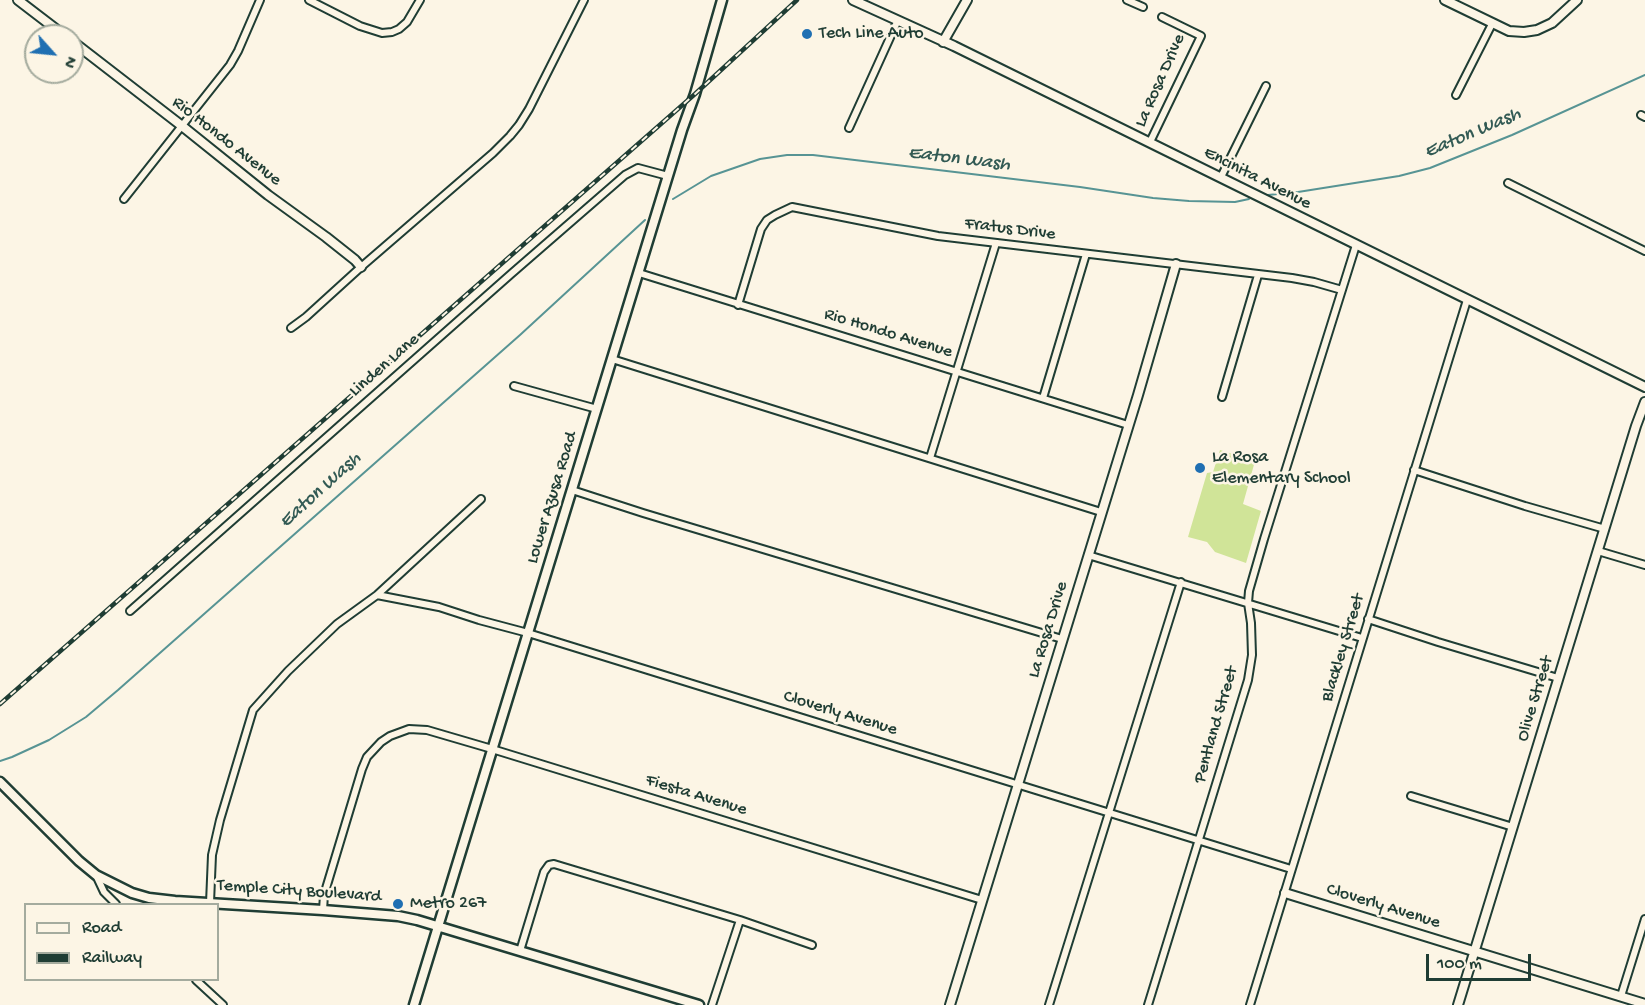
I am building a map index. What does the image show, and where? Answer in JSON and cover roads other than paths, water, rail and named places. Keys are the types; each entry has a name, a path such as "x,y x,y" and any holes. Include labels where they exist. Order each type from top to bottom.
{"main road":[{"name":"Lower Azusa Road","path":"414,1005 722,0"},
{"name":"Temple City Boulevard","path":"0,782 96,875 142,900 210,903"},
{"name":"Temple City Boulevard","path":"219,903 398,916 699,1005"}],"street":[{"path":"18,0 49,24"},
{"path":"124,199 230,65 260,0"},
{"path":"309,0 382,33 399,29 407,22 420,0"},
{"path":"291,328 493,153 513,133 537,93 584,0"},
{"name":"Encinita Avenue","path":"854,0 1150,142 1645,387"},
{"path":"943,42 967,0"},
{"path":"1127,0 1143,8"},
{"path":"1444,0 1509,31 1524,32 1537,30 1552,23 1577,0"},
{"name":"La Rosa Drive","path":"1150,142 1201,36 1162,17"},
{"path":"849,128 898,20"},
{"path":"1456,95 1492,24"},
{"name":"Rio Hondo Avenue","path":"84,50 268,195 341,248 361,267"},
{"path":"1221,177 1266,86"},
{"name":"Linden Lane","path":"130,611 625,175 638,168 668,176"},
{"path":"1508,183 1645,251"},
{"name":"Fratus Drive","path":"738,305 761,229 775,215 792,207 911,231 1258,274 1314,282 1342,290"},
{"path":"930,458 996,243"},
{"name":"Pentland Street","path":"1148,1005 1248,680 1252,655 1249,591 1356,245"},
{"path":"1042,398 1086,254"},
{"name":"La Rosa Drive","path":"950,1005 1176,264"},
{"name":"Rio Hondo Avenue","path":"639,273 1128,425"},
{"path":"1222,397 1258,274"},
{"name":"Blackley Street","path":"1250,1005 1467,300"},
{"path":"612,359 1101,512"},
{"path":"514,386 597,409"},
{"name":"Olive Street","path":"1458,1005 1635,426 1645,402"},
{"path":"1414,470 1525,507 1605,529"},
{"path":"572,490 1062,639"},
{"path":"210,903 212,855 220,820 253,710 288,671 337,624 377,595 481,499"},
{"path":"1598,552 1645,565"},
{"path":"1088,555 1362,638"},
{"path":"1049,1005 1181,582"},
{"name":"Cloverly Avenue","path":"377,595 439,607 528,633 1292,869"},
{"path":"1368,619 1558,678"},
{"name":"Fiesta Avenue","path":"323,909 324,895 362,769 368,757 381,742 409,729 427,730 492,749 982,900"},
{"path":"1411,796 1513,827"},
{"path":"520,951 544,872 549,865 554,864 740,920 812,945"},
{"path":"96,875 104,892 115,903"},
{"name":"Cloverly Avenue","path":"1285,893 1645,1004"},
{"path":"1621,996 1645,919"},
{"path":"712,1005 740,920"},
{"path":"197,981 223,1005"}],"waterway":[{"name":"Eaton Wash","path":"1268,195 1399,176 1430,168 1512,135 1645,75"},
{"name":"Eaton Wash","path":"673,199 711,176 760,159 787,155 813,155 1153,198 1235,202 1249,199"},
{"name":"Eaton Wash","path":"0,761 49,740 86,717 520,335 645,220"}],"railway":[{"path":"0,704 695,94 797,0"}],"place":[{"name":"Tech Line Auto","path":"807,34"},
{"name":"La Rosa Elementary School","path":"1200,468"},
{"name":"Metro 267","path":"398,904"}]}
